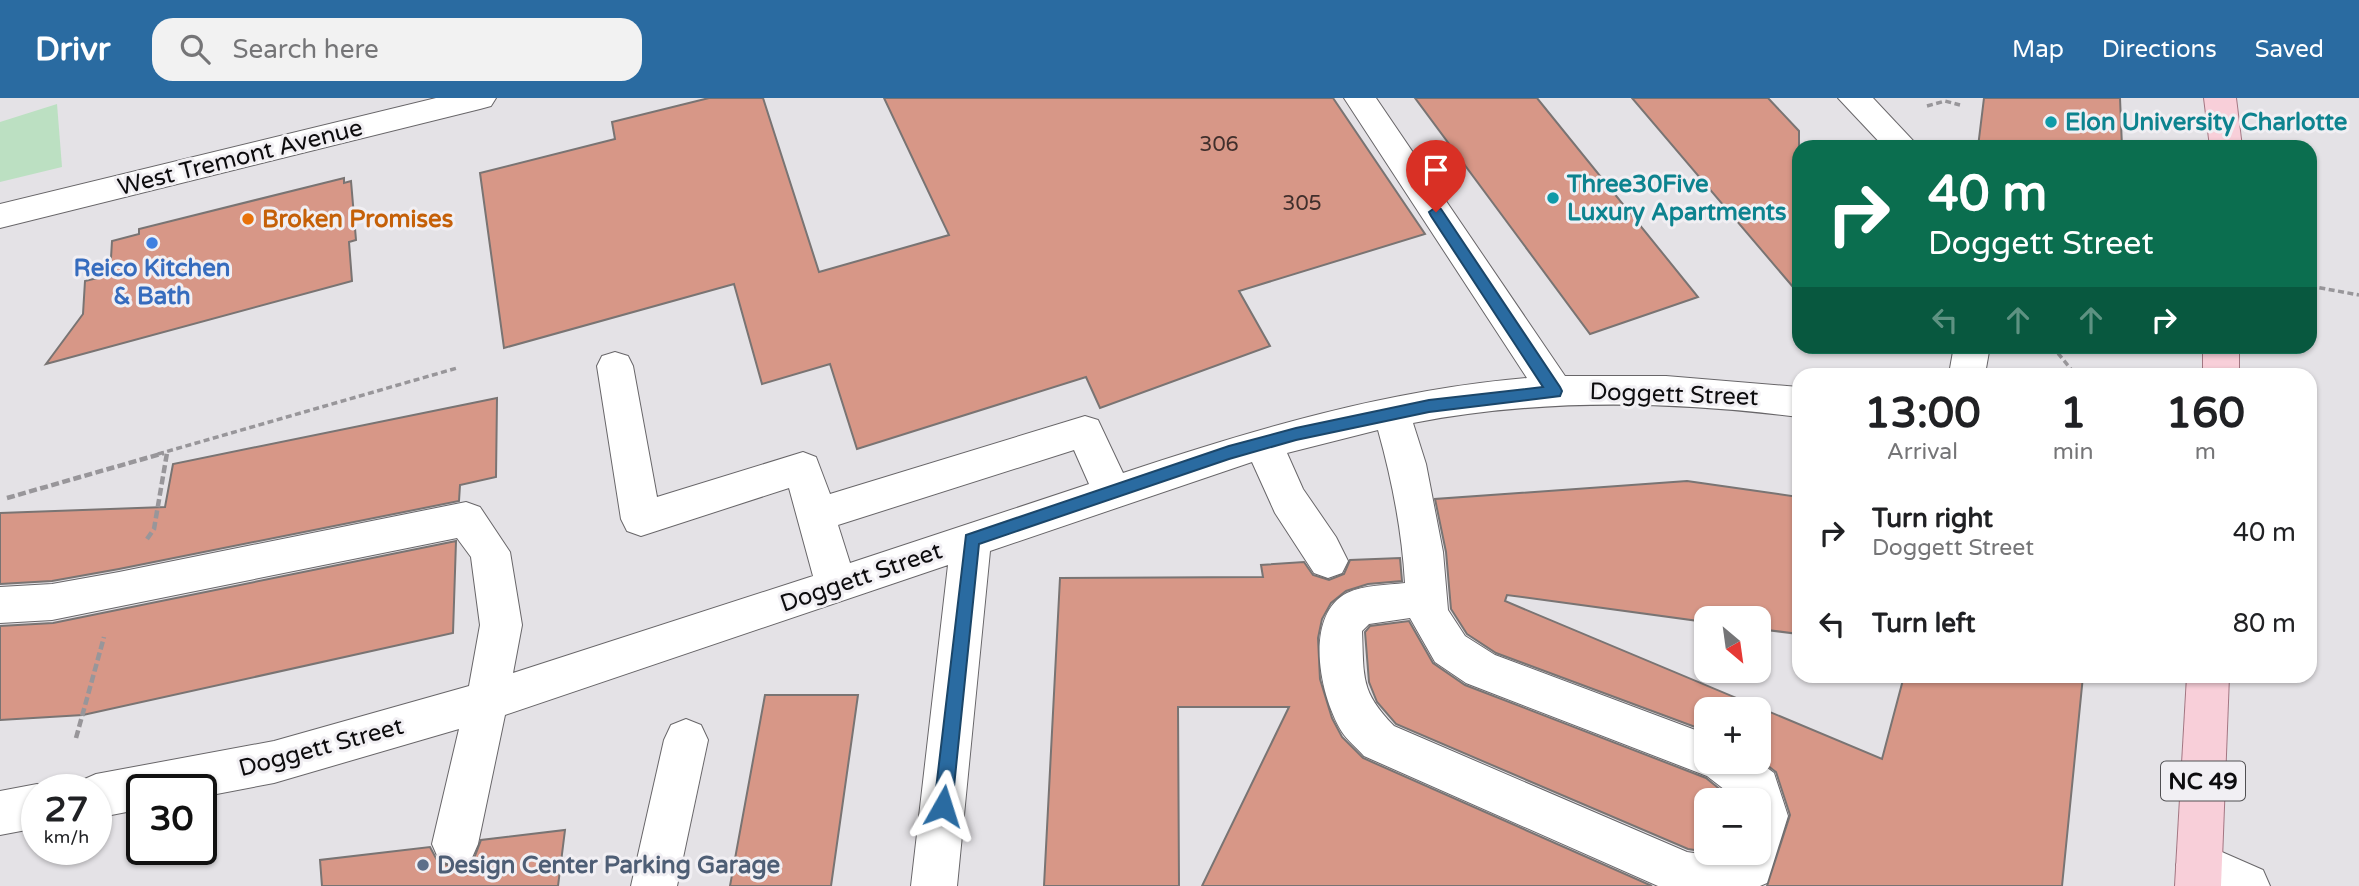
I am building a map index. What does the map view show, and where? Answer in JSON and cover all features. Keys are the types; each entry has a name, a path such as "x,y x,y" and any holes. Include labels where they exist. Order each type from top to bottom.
{"main road":[{"path":"2220,98 2225,140"},
{"name":"NC 49","path":"2199,876 2208,683"}],"street":[{"name":"West Tremont Avenue","path":"0,216 480,98"},
{"path":"1360,98 1555,391"},
{"path":"1854,98 1885,140"},
{"path":"615,366 641,519 803,468 835,586"},
{"name":"Doggett Street","path":"112,793 274,762 487,701 1264,443 1392,413 1442,404 1555,391 1641,389 1792,401"},
{"path":"1392,413 1423,551 1428,614 1450,649 1481,669 1694,750"},
{"path":"816,515 1085,431 1112,492"},
{"path":"1264,443 1280,484 1299,518 1322,546 1328,561"},
{"path":"0,605 52,602 119,590 466,519 490,552 501,625 455,844"},
{"path":"934,886 971,540"},
{"path":"1427,598 1359,607 1341,624 1343,683 1357,718 1379,741 1686,875 1720,880 1751,865"},
{"path":"654,886 686,740"},
{"path":"1739,774 1758,788"},
{"path":"0,813 21,809"},
{"path":"2199,876 2248,886"}],"path":[{"path":"1927,106 1944,99 1960,105"},
{"path":"2317,287 2359,295"},
{"path":"2059,354 2070,368"},
{"path":"7,498 457,368"},
{"path":"154,529 168,452"},
{"path":"76,738 107,626"}],"green space":[{"path":"57,104 62,167 0,182 0,122"}],"building":[{"path":"709,98 763,98 819,272 949,235 884,98 1333,98 1425,234 1239,291 1270,346 1100,408 1086,377 857,449 830,364 762,384 734,284 504,348 480,173 615,139 612,122"},
{"name":"Three30Five Luxury Apartments","path":"1415,98 1537,98 1698,297 1590,334"},
{"name":"Three30Five Luxury Apartments","path":"1632,98 1768,98 1799,131 1799,140 1792,140 1792,286"},
{"name":"Elon University Charlotte","path":"1984,98 2120,98 2122,140 1979,140"},
{"path":"344,178 344,183 351,181 356,240 349,242 352,281 46,364 83,314 85,281 110,275 112,241 139,234 139,229"},
{"path":"497,398 496,477 460,485 459,501 119,569 52,581 0,584 0,513 165,507 173,464"},
{"path":"1687,481 1792,496 1792,633 1771,630 1771,606 1694,606 1694,620 1507,595 1505,601 1694,680 1694,683 1701,683 1734,697 1694,697 1694,727 1496,653 1467,634 1451,609 1446,552 1435,499"},
{"path":"456,541 453,633 83,715 0,720 0,626 53,623"},
{"path":"1400,558 1402,581 1368,584 1346,591 1331,603 1322,619 1318,638 1320,679 1332,718 1342,737 1363,758 1652,886 1202,886 1289,707 1178,707 1179,886 1044,886 1060,578 1263,577 1261,565 1304,562 1313,575 1329,580 1344,574 1350,560"},
{"path":"1409,621 1433,663 1465,685 1706,778 1718,788 1694,788 1694,850 1396,724 1377,702 1369,682 1365,632 1370,626"},
{"path":"1902,683 2082,683 2062,886 1767,886 1790,815 1776,772 1771,768 1771,712 1882,759"},
{"path":"765,695 858,695 831,886 730,886"},
{"name":"Design Center Parking Garage","path":"565,830 558,886 322,886 320,860 430,847 438,862 456,868 473,861 481,840"}],"place":[{"name":"Elon University Charlotte","path":"2051,122"},
{"name":"Three30Five Luxury Apartments","path":"1553,198"},
{"name":"Broken Promises","path":"248,219"},
{"name":"Reico Kitchen & Bath","path":"152,243"},
{"name":"Design Center Parking Garage","path":"423,865"}],"route":[{"path":"943,806 971,540 1229,453 1296,434 1429,406 1555,391 1436,212"}]}
